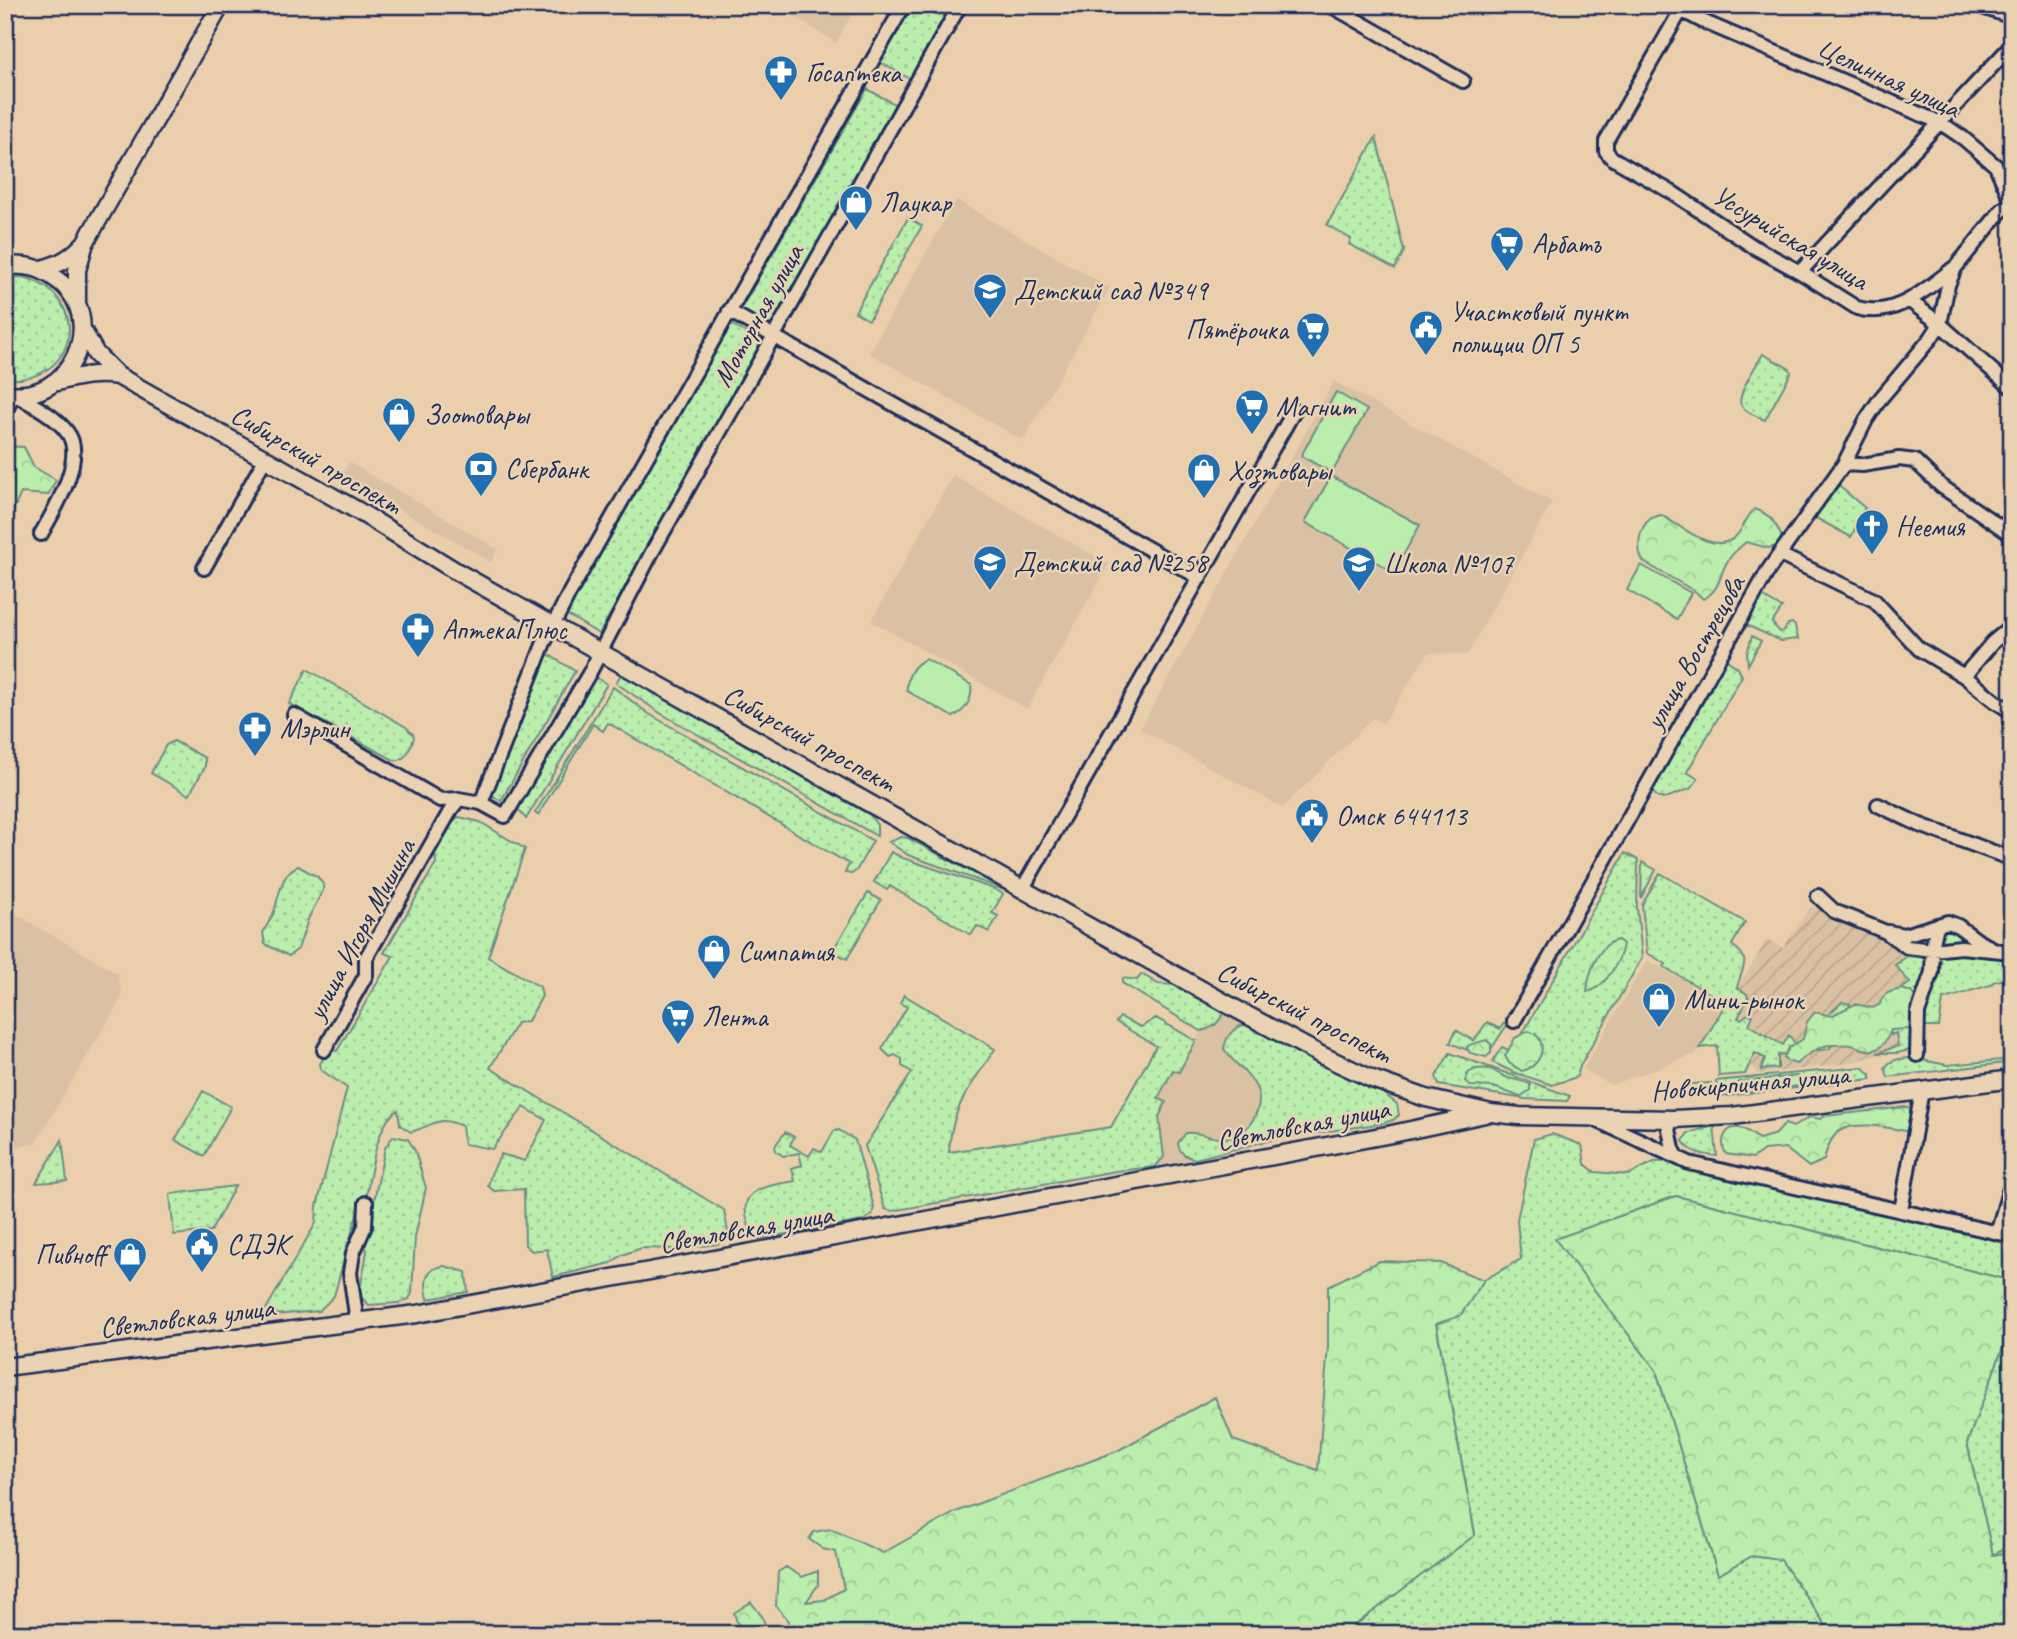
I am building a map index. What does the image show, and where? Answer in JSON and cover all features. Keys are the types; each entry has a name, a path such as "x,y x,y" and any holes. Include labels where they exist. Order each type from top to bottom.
{"main road":[{"path":"118,376 96,354 83,331 77,303 76,270 85,243 221,5"},
{"path":"5,266 19,265 42,269 57,265 73,256 85,243"},
{"path":"42,269 69,290 77,303"},
{"path":"57,382 75,356 83,331"},
{"path":"9,393 32,393 57,382 84,375 101,373 118,376"},
{"name":"Сибирский проспект","path":"118,376 360,512 459,572 1321,1055 1372,1079 1426,1098 1491,1113"},
{"name":"Новокирпичная улица","path":"1491,1113 1667,1119 1747,1114 2012,1079"},
{"name":"Светловская улица","path":"5,1367 422,1313 1392,1134 1491,1113"}],"street":[{"name":"Моторная улица","path":"554,624 904,5"},
{"name":"Моторная улица","path":"481,803 505,816 601,651 651,554 960,5"},
{"path":"1330,5 1463,81"},
{"path":"1976,5 2012,17"},
{"name":"Целинная улица","path":"1683,7 1702,21 1941,123 1996,166 2012,202"},
{"name":"Уссурийская улица","path":"1683,7 1606,141 1606,151 1612,158 1673,193 1754,247 1800,272 1844,301 1866,311 1882,310 1910,300 1955,268"},
{"path":"1800,272 2012,45"},
{"path":"1940,324 1948,285 1955,268 2001,211 2012,202"},
{"path":"1910,300 2012,388"},
{"path":"729,312 1199,578"},
{"name":"улица Вострецова","path":"1514,1021 1769,569 1843,464 1866,420 1940,324"},
{"path":"5,413 9,393 42,410 67,432 73,442 70,476 41,534"},
{"path":"1023,888 1294,411"},
{"path":"204,568 265,459"},
{"path":"1843,464 1862,465 1899,459 1915,461 1941,486 2012,535"},
{"path":"1780,555 1874,600 1919,649 1964,676 2012,712"},
{"path":"294,715 440,800 459,799 481,803 554,624"},
{"path":"1964,676 1993,642 2012,626"},
{"name":"улица Игоря Мишина","path":"324,1050 366,975 366,958 459,799"},
{"path":"1878,805 1920,825 2012,859"},
{"path":"1818,896 1834,911 1886,932 1905,935 1948,922 1980,943 2006,951"},
{"path":"1917,1055 1918,1013 1932,972 1937,925"},
{"path":"1886,932 1907,947 1933,950 1961,947 2006,951"},
{"path":"1901,1211 1922,1090"},
{"path":"1592,1118 1689,1163 2012,1236"},
{"path":"1667,1119 1673,1149 1678,1158"},
{"path":"1997,1233 2012,1181"},
{"path":"357,1322 350,1273 353,1253 365,1226 366,1203"}],"shaded area":[{"path":"765,5 857,5 836,43 783,9"},
{"name":"Детский сад №349","path":"956,200 1110,288 1023,441 869,353"},
{"name":"Школа №107","path":"1334,381 1552,502 1467,655 1428,653 1383,724 1373,718 1283,808 1140,729"},
{"path":"349,462 498,549 491,562 341,476"},
{"name":"Детский сад №258","path":"953,475 1109,564 1027,709 871,621"},
{"path":"1811,906 1883,939 1905,958 1908,987 1900,1050 1844,1064 1757,1074 1729,1027 1748,996 1737,990 1767,939 1783,948"},
{"path":"5,908 118,973 122,997 35,1144 5,1148"},
{"name":"Мини-рынок","path":"1647,960 1725,1003 1696,1054 1612,1085 1583,1069"},
{"path":"1221,1008 1250,1024 1238,1027 1249,1077 1258,1095 1254,1119 1238,1135 1230,1138 1219,1139 1195,1132 1188,1157 1195,1159 1155,1167 1164,1157 1159,1117 1166,1103 1157,1098 1173,1069 1179,1072 1201,1031 1211,1029"}],"green space":[{"path":"912,5 951,5 910,79 880,62"},
{"path":"867,89 900,107 772,331 739,312"},
{"path":"1376,137 1404,251 1395,269 1349,244 1351,239 1327,225"},
{"path":"908,218 922,226 869,320 855,312"},
{"path":"24,277 46,288 61,303 68,320 68,338 62,355 49,369 30,377 5,379 5,278"},
{"path":"731,324 762,343 599,634 566,614"},
{"path":"1763,354 1790,369 1791,373 1765,420 1745,410 1740,400 1748,379"},
{"path":"1336,392 1367,410 1332,473 1301,456"},
{"path":"5,446 24,447 34,467 56,480 48,495 21,493 12,513 5,515"},
{"path":"1331,476 1420,525 1394,572 1305,522"},
{"path":"1834,482 1865,508 1851,537 1814,517"},
{"path":"1755,509 1769,516 1775,524 1782,538 1778,546 1768,548 1746,542 1731,556 1716,587 1703,599 1641,558 1641,534 1646,523 1652,518 1661,515 1699,538 1719,543 1728,542 1736,536"},
{"path":"1641,565 1691,593 1677,619 1627,590"},
{"path":"1759,594 1782,608 1772,623 1780,632 1792,623 1798,639 1781,641 1742,623"},
{"path":"1752,636 1761,641 1748,665 1747,653"},
{"path":"548,654 575,671 501,801 492,795"},
{"path":"1724,658 1738,668 1742,676 1687,772 1698,779 1690,789 1660,798 1654,794 1650,785"},
{"path":"926,659 971,685 968,704 953,717 907,691 911,672 917,664"},
{"path":"307,669 406,727 414,738 405,757 394,760 289,704"},
{"path":"621,674 870,815 877,825 877,836 660,713 616,683"},
{"path":"593,676 607,684 526,819 518,809 518,802"},
{"path":"613,687 649,714 873,841 856,871 845,873 849,864 608,723 603,731 593,724 538,815 535,813"},
{"path":"174,741 205,758 205,767 189,795 151,773 166,745"},
{"path":"459,817 480,822 525,849 488,957 540,987 542,996 528,1021 517,1023 490,1068 724,1210 728,1232 718,1244 676,1249 642,1248 622,1255 611,1263 553,1277 547,1249 532,1251 525,1245 524,1189 494,1191 488,1186 501,1154 525,1161 546,1120 524,1107 492,1149 464,1144 462,1126 446,1121 411,1132 400,1125 398,1110 384,1125 366,1198 359,1207 334,1296 319,1311 262,1316 316,1223 317,1206 347,1088 321,1070 320,1064 329,1050 337,1051 393,956 384,953 436,863 434,845 446,823"},
{"path":"901,837 908,838 1004,886 1002,889 908,855 889,842"},
{"path":"891,852 1003,894 992,913 998,916 989,932 977,926 971,935 890,886 887,890 874,882"},
{"path":"1625,853 1638,860 1637,908 1642,958 1580,1066 1577,1077 1552,1085 1492,1062 1502,1047 1512,1052"},
{"path":"1642,862 1656,870 1641,898"},
{"path":"298,866 318,877 323,884 323,890 309,917 298,949 289,956 265,944 263,933 274,912 284,879"},
{"path":"1660,873 1745,922 1732,945 1744,959 1737,988 1747,994 1748,998 1738,1018 1753,1015 1749,1025 1783,1045 1789,1035 1796,1045 1810,1043 1826,1017 1842,1002 1850,1004 1837,1039 1829,1049 1778,1055 1778,1068 1761,1070 1765,1058 1755,1053 1745,1074 1719,1076 1717,1046 1700,1048 1726,1003 1664,967 1666,964 1647,953 1642,905"},
{"path":"868,893 881,900 847,959 836,953 834,948"},
{"path":"1950,928 1969,942 1925,945 1901,938"},
{"path":"1618,940 1623,944 1615,966 1600,986 1587,992 1595,961 1605,947"},
{"path":"1950,953 2012,956 2012,977 1943,999 1939,1027 1922,1027 1913,1049 1898,1053 1877,1053 1898,1046 1896,1033 1891,1035 1887,1005 1895,993 1910,983 1895,965 1907,956 1925,958"},
{"path":"1142,974 1158,984 1177,985 1221,1008 1223,1014 1215,1025 1201,1031 1122,983 1123,978 1137,980"},
{"path":"1902,989 1911,992 1919,1003 1915,1018 1909,1029 1891,1030 1884,1043 1876,1050 1850,1045 1825,1046 1796,1064 1784,1057 1789,1048 1803,1039 1807,1022 1815,1012 1831,1016 1855,1004 1873,1008 1880,1004 1888,993"},
{"path":"904,995 995,1049 958,1109 949,1152 1111,1127 1156,1046 1116,1022 1120,1017 1141,1027 1156,1018 1196,1041 1179,1072 1173,1070 1158,1098 1166,1102 1159,1117 1164,1157 1155,1167 1116,1171 892,1211 885,1209 865,1146 912,1072 902,1066 902,1059 895,1055 890,1057 882,1049 907,1007 900,1003"},
{"path":"1487,1022 1500,1029 1504,1023 1507,1025 1489,1052 1475,1053 1450,1043 1456,1030 1474,1041"},
{"path":"1250,1024 1327,1068 1380,1091 1397,1104 1399,1115 1384,1123 1275,1139 1195,1159 1185,1155 1178,1143 1186,1133 1229,1138 1243,1131 1254,1118 1259,1103 1256,1087 1224,1049 1232,1032 1240,1026"},
{"path":"1528,1031 1535,1034 1542,1045 1539,1058 1522,1071 1509,1063 1505,1056 1515,1038"},
{"path":"1486,1040 1491,1044 1491,1053 1486,1057 1470,1053 1467,1048 1469,1045"},
{"path":"1450,1053 1570,1096 1567,1101 1525,1099 1439,1085 1436,1076"},
{"path":"1912,1058 1947,1065 2012,1059 2012,1062 1888,1077 1885,1068 1890,1062"},
{"path":"1862,1067 1871,1075 1871,1079 1719,1097 1716,1081"},
{"path":"1491,1069 1508,1078 1530,1084 1530,1090 1520,1097 1494,1087 1470,1086 1465,1081 1469,1072"},
{"path":"1797,1076 1801,1082 1798,1086 1737,1094 1733,1091 1739,1082"},
{"path":"1711,1083 1712,1095 1691,1094 1688,1087 1691,1084"},
{"path":"203,1091 231,1107 204,1156 175,1140"},
{"path":"1905,1107 1915,1110 1910,1132 1871,1126 1850,1127 1835,1135 1824,1160 1809,1167 1785,1148 1764,1150 1753,1158 1726,1154 1724,1149 1725,1134 1732,1129 1743,1129 1759,1139 1776,1134 1785,1124 1793,1127 1810,1117 1820,1119 1825,1116"},
{"path":"1714,1126 1717,1156 1693,1151 1683,1141 1688,1133"},
{"path":"839,1130 855,1140 874,1207 872,1215 863,1221 758,1239 747,1218 746,1205 749,1198 761,1188 795,1181 792,1168 802,1165 799,1153 783,1156 776,1151 775,1146 785,1132 794,1137 790,1145 809,1156 814,1148 822,1152 834,1131"},
{"path":"1552,1134 1582,1145 1585,1164 1595,1172 1628,1175 1654,1162 1671,1161 1701,1171 2012,1240 2012,1281 1676,1196 1556,1239 1656,1370 1718,1575 1752,1556 1781,1560 1827,1627 1825,1634 1343,1634 1475,1534 1436,1323 1460,1316 1484,1280 1521,1259 1517,1220 1534,1139"},
{"path":"393,1136 408,1139 415,1151 426,1188 415,1237 412,1293 409,1299 398,1303 369,1305 359,1295 367,1252 365,1244 385,1148"},
{"path":"62,1140 67,1181 36,1183"},
{"path":"235,1186 211,1231 174,1235 170,1194"},
{"path":"1676,1196 2012,1281 2012,1323 1967,1443 1993,1555 2005,1553 2012,1548 2012,1634 1825,1634 1827,1627 1781,1560 1752,1556 1718,1575 1656,1370 1555,1239"},
{"path":"1379,1261 1441,1263 1484,1280 1460,1316 1436,1324 1475,1535 1343,1634 784,1634 789,1621 776,1606 778,1572 786,1567 802,1577 818,1571 818,1585 806,1602 824,1600 844,1589 836,1552 823,1549 809,1539 814,1532 831,1529 883,1553 956,1512 1117,1451 1215,1397 1233,1440 1318,1470 1328,1346 1328,1286"},
{"path":"444,1266 466,1272 468,1292 428,1299 427,1277 432,1270"},
{"path":"2012,1323 2012,1543 1993,1555 1967,1443"},
{"path":"751,1602 763,1618 767,1634 741,1634 734,1613"}],"place":[{"name":"Госаптека","path":"781,102"},
{"name":"Лаукар","path":"856,232"},
{"name":"Арбатъ","path":"1507,273"},
{"name":"Детский сад №349","path":"990,320"},
{"name":"Участковый пункт полиции ОП 5","path":"1426,357"},
{"name":"Пятёрочка","path":"1313,359"},
{"name":"Магнит","path":"1252,436"},
{"name":"Зоотовары","path":"399,444"},
{"name":"Сбербанк","path":"481,498"},
{"name":"Хозтовары","path":"1204,500"},
{"name":"Неемия","path":"1872,556"},
{"name":"Детский сад №258","path":"990,592"},
{"name":"Школа №107","path":"1359,593"},
{"name":"АптекаПлюс","path":"418,659"},
{"name":"Мэрлин","path":"255,758"},
{"name":"Омск 644113","path":"1312,845"},
{"name":"Симпатия","path":"714,981"},
{"name":"Мини-рынок","path":"1659,1029"},
{"name":"Лента","path":"678,1046"},
{"name":"СДЭК","path":"202,1274"},
{"name":"Пивноff","path":"130,1284"}]}
